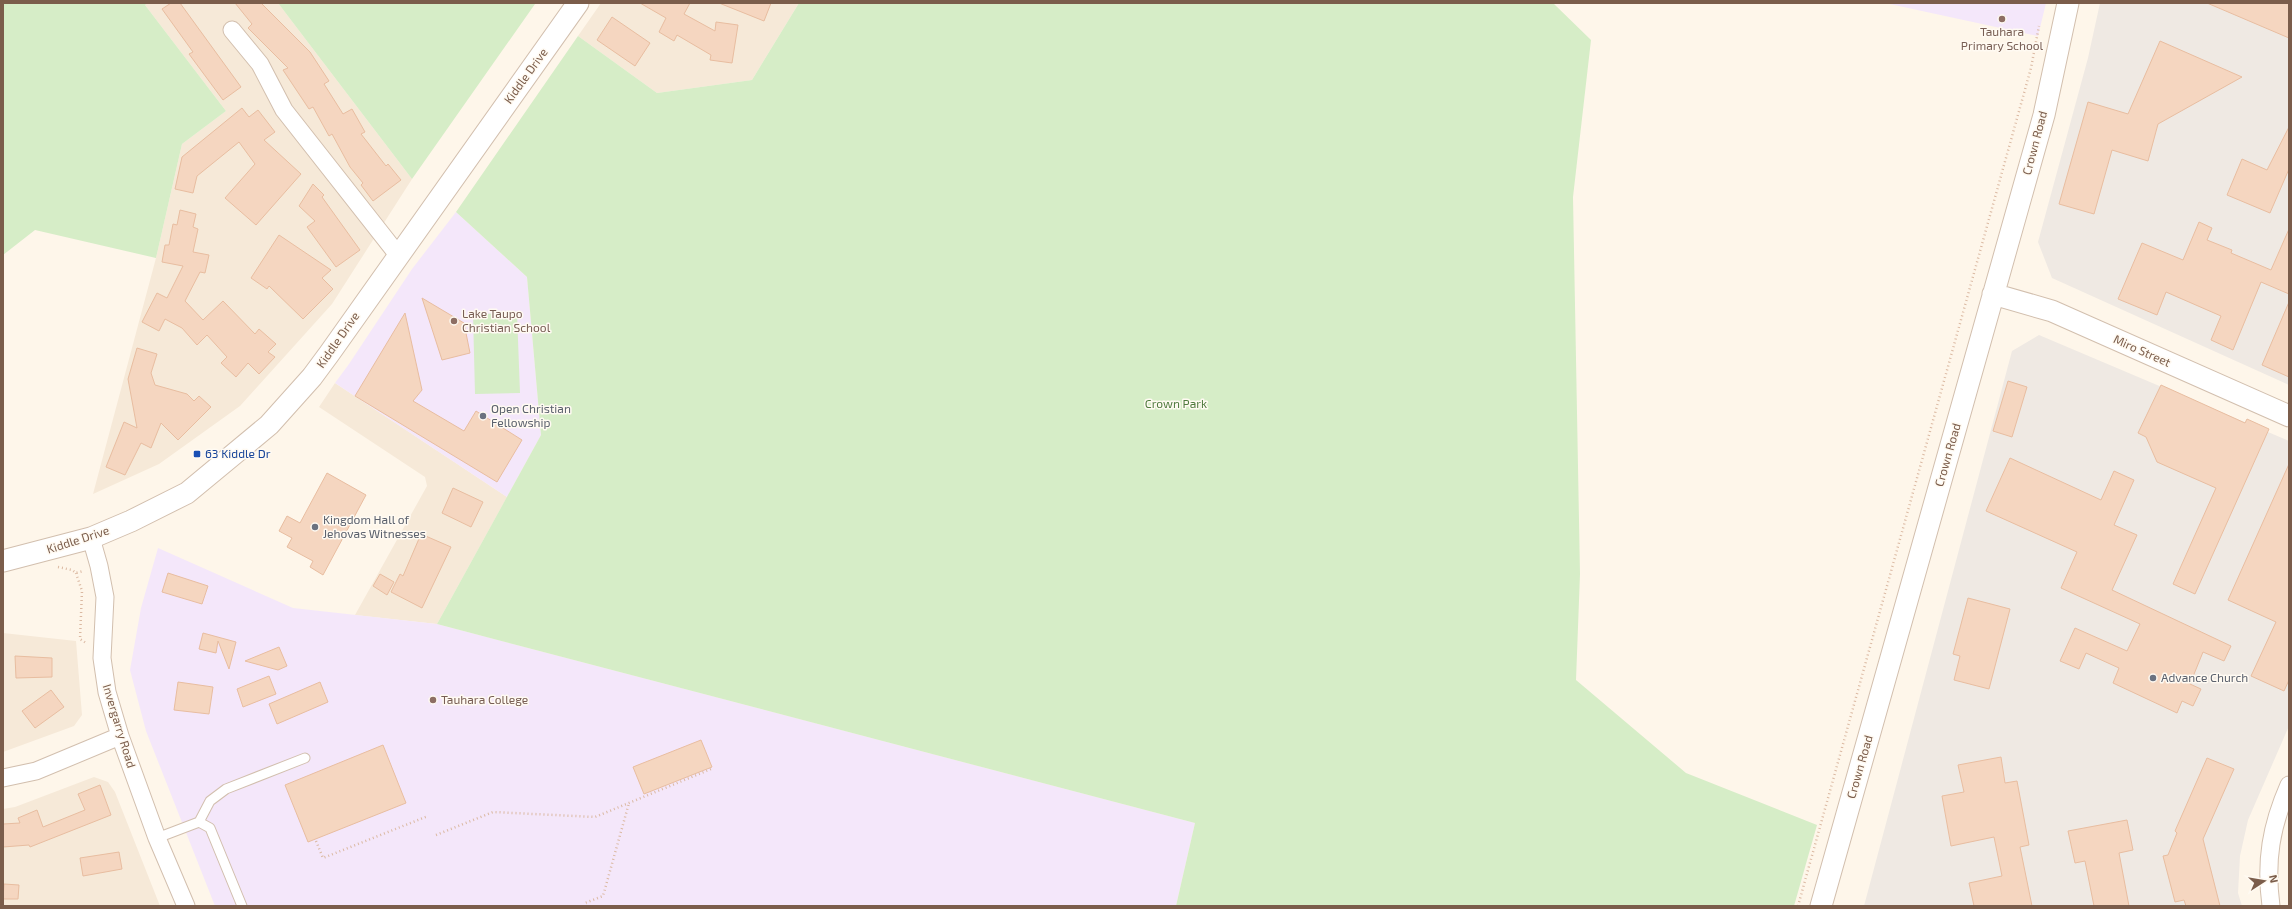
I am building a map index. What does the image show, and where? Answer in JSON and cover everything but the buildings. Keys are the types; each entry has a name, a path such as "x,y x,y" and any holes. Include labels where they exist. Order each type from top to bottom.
{"street":[{"name":"Kiddle Drive","path":"3,561 91,538 131,522 187,493 269,426 312,377 578,3"},
{"name":"Crown Road","path":"1822,906 2044,115 2068,3"},
{"path":"232,30 260,64 284,110 398,255"},
{"name":"Miro Street","path":"1993,294 2052,311 2289,416"},
{"name":"Invergarry Road","path":"91,538 99,566 105,597 103,672 120,736 157,838 186,906"},
{"path":"3,778 36,771 120,736"},
{"path":"2271,906 2268,881 2269,851 2277,813 2289,785"}],"lane":[{"path":"157,838 198,822 210,801 226,789 305,758"},
{"path":"198,822 210,828 242,906"}],"path":[{"path":"1798,906 2027,82 2039,26"},
{"path":"50,569 57,567 72,570 76,573 82,591 80,639 88,645"},
{"path":"76,573 84,571"},
{"path":"436,835 493,812 595,817 711,769"},
{"path":"586,906 585,903 603,896 629,803"},
{"path":"316,841 323,858 428,816"}],"shaded area":[{"path":"148,3 278,3 412,179 332,304 240,406 159,464 93,494 156,258 182,144 226,111 145,5"},
{"path":"601,3 799,3 752,80 657,93 578,36"},
{"name":"Tauhara Primary School","path":"1885,3 2046,3 2038,36"},
{"path":"2100,3 2289,3 2289,385 2052,278 2038,242 2088,58"},
{"name":"Lake Taupo Christian School","path":"456,212 527,277 541,435 507,497 335,383 412,269"},
{"path":"2039,335 2289,441 2289,726 2248,820 2240,856 2238,893 2242,906 1864,906 2012,351"},
{"path":"335,383 507,497 437,624 355,615 427,486 425,477 319,407"},
{"name":"Tauhara College","path":"158,548 293,608 437,624 1195,823 1176,906 215,906 146,731 130,670 141,608"},
{"path":"3,633 76,641 82,715 74,726 3,752"},
{"path":"94,777 108,782 115,792 160,906 3,906 3,809 15,807"}],"green space":[{"path":"3,3 148,3 145,5 226,111 182,144 156,258 35,230 3,255"},
{"path":"278,3 534,3 535,4 412,179"},
{"name":"Crown Park","path":"799,3 1553,3 1591,40 1573,197 1580,574 1576,680 1686,773 1817,825 1794,906 1176,906 1195,823 437,624 541,435 527,277 456,212 578,36 657,93 752,80"},
{"path":"517,313 520,393 475,394 473,314"}],"place":[{"name":"Tauhara Primary School","path":"2002,19"},
{"name":"Lake Taupo Christian School","path":"454,321"},
{"name":"Open Christian Fellowship","path":"483,416"},
{"name":"63 Kiddle Dr","path":"197,454"},
{"name":"Kingdom Hall of Jehovas Witnesses","path":"315,527"},
{"name":"Advance Church","path":"2153,678"},
{"name":"Tauhara College","path":"433,700"}]}
